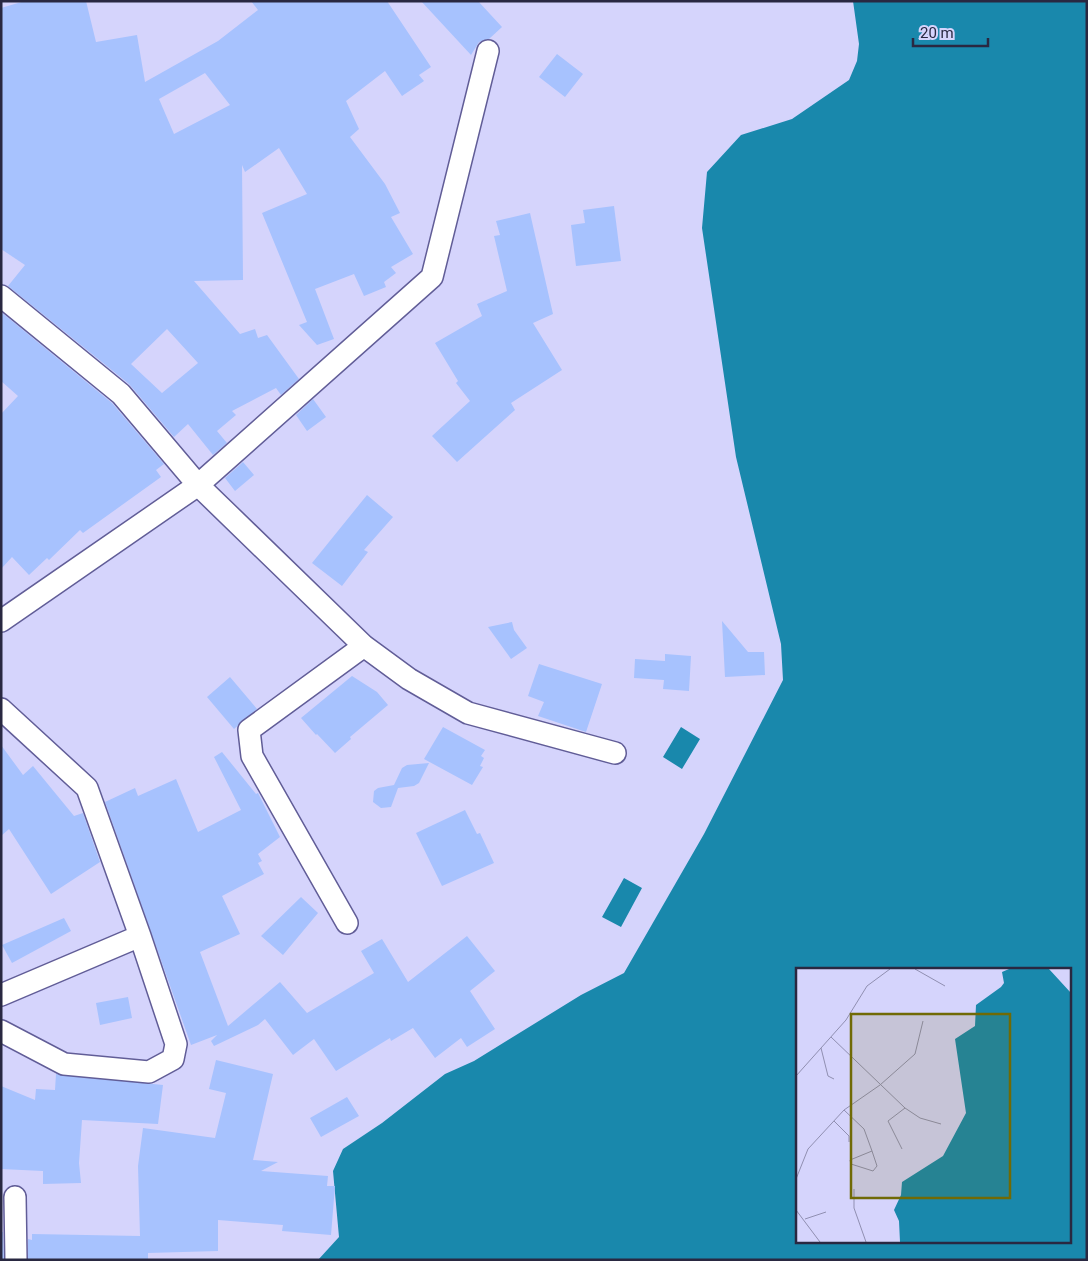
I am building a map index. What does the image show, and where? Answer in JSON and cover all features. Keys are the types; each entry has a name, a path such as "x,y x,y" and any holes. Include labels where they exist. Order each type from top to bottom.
{"street":[{"path":"1,621 198,484 432,277 488,51"},
{"path":"1,296 121,394 198,484 364,646 409,679 468,713 615,753"},
{"path":"347,923 252,756 249,730 364,646"},
{"path":"1,709 87,788 176,1044 173,1059 149,1072 64,1064 1,1031"},
{"path":"1,995 140,936"},
{"path":"15,1197 16,1260"}],"water":[{"path":"853,1 1087,1 1087,1260 318,1260 339,1237 333,1171 343,1149 382,1123 445,1074 474,1061 581,995 624,973 704,834 783,680 781,644 736,457 702,228 707,172 741,135 792,119 849,80 857,61 859,44"},
{"path":"681,727 700,739 682,769 663,757"},
{"path":"624,878 642,888 621,927 602,917"}],"building":[{"path":"25,1 86,1 96,42 137,35 145,82 218,41 258,10 251,1 387,1 431,67 419,75 424,81 402,96 385,71 346,101 359,129 350,137 385,184 400,213 391,217 413,254 391,267 396,273 384,282 386,287 364,296 354,274 315,289 334,339 317,345 299,325 307,322 262,213 307,194 279,148 245,172 242,165 243,280 194,281 240,334 255,329 258,338 267,335 299,379 281,395 276,388 232,411 236,415 217,431 227,443 213,455 188,424 174,437 129,384 8,286 25,265 1,249 1,8","holes":["205,73 230,105 174,134 159,99","167,329 198,363 162,393 131,364"]},
{"path":"421,1 478,1 502,27 489,39 479,42 471,55"},
{"path":"557,54 583,74 565,97 539,77"},
{"path":"614,206 621,261 576,266 571,225 585,223 583,210"},
{"path":"530,213 553,314 533,323 562,370 511,403 515,410 457,462 432,436 470,401 456,383 458,381 435,343 482,316 477,304 507,291 494,236 500,235 496,221"},
{"path":"1,312 112,403 164,464 156,470 161,477 83,533 80,530 49,560 47,558 29,575 12,557 1,569 1,414 18,396 1,381"},
{"path":"313,399 326,417 307,431 296,415"},
{"path":"243,462 254,475 235,491 225,478"},
{"path":"367,495 393,517 364,550 368,552 342,586 312,563"},
{"path":"722,621 748,652 764,652 765,675 725,677"},
{"path":"512,622 514,630 527,648 511,659 488,627"},
{"path":"665,654 691,656 689,691 663,689 664,680 634,678 635,659 665,661"},
{"path":"539,664 602,684 586,732 538,716 544,702 528,696"},
{"path":"352,676 377,692 388,705 350,737 351,739 335,753 301,718"},
{"path":"230,677 257,709 234,729 207,697"},
{"path":"443,727 485,750 481,756 484,758 480,766 483,767 472,785 424,759"},
{"path":"1,745 23,775 33,766 74,816 83,813 100,862 51,894 9,829 1,836"},
{"path":"222,752 256,794 258,793 280,837 258,854 262,861 258,863 264,874 222,896 240,934 200,952 228,1026 280,982 307,1013 374,973 361,951 382,939 408,982 467,936 495,971 470,991 495,1029 467,1047 461,1038 435,1058 413,1028 391,1041 390,1038 336,1071 314,1039 293,1055 265,1019 258,1025 214,1046 211,1041 217,1035 191,1045 105,802 135,788 138,796 176,779 198,832 241,810 214,757"},
{"path":"429,763 419,783 414,786 398,788 391,807 381,808 373,802 374,791 378,788 394,785 402,768 407,765"},
{"path":"465,810 477,834 480,833 494,863 442,886 416,833"},
{"path":"301,897 318,913 283,955 261,936"},
{"path":"64,918 71,931 12,963 2,945"},
{"path":"128,997 132,1018 100,1025 96,1003"},
{"path":"216,1060 273,1074 253,1160 278,1162 261,1171 328,1176 327,1186 335,1186 331,1235 282,1231 283,1225 218,1220 218,1251 148,1253 148,1260 28,1260 28,1239 32,1240 32,1234 140,1236 138,1166 143,1128 215,1138 226,1093 209,1089"},
{"path":"56,1074 163,1085 158,1124 82,1120 79,1163 81,1183 43,1184 43,1171 1,1169 1,1086 35,1100 36,1089 55,1090"},
{"path":"347,1097 359,1116 321,1137 310,1118"},
{"path":"1,1232 3,1232 4,1260 1,1260"}]}
